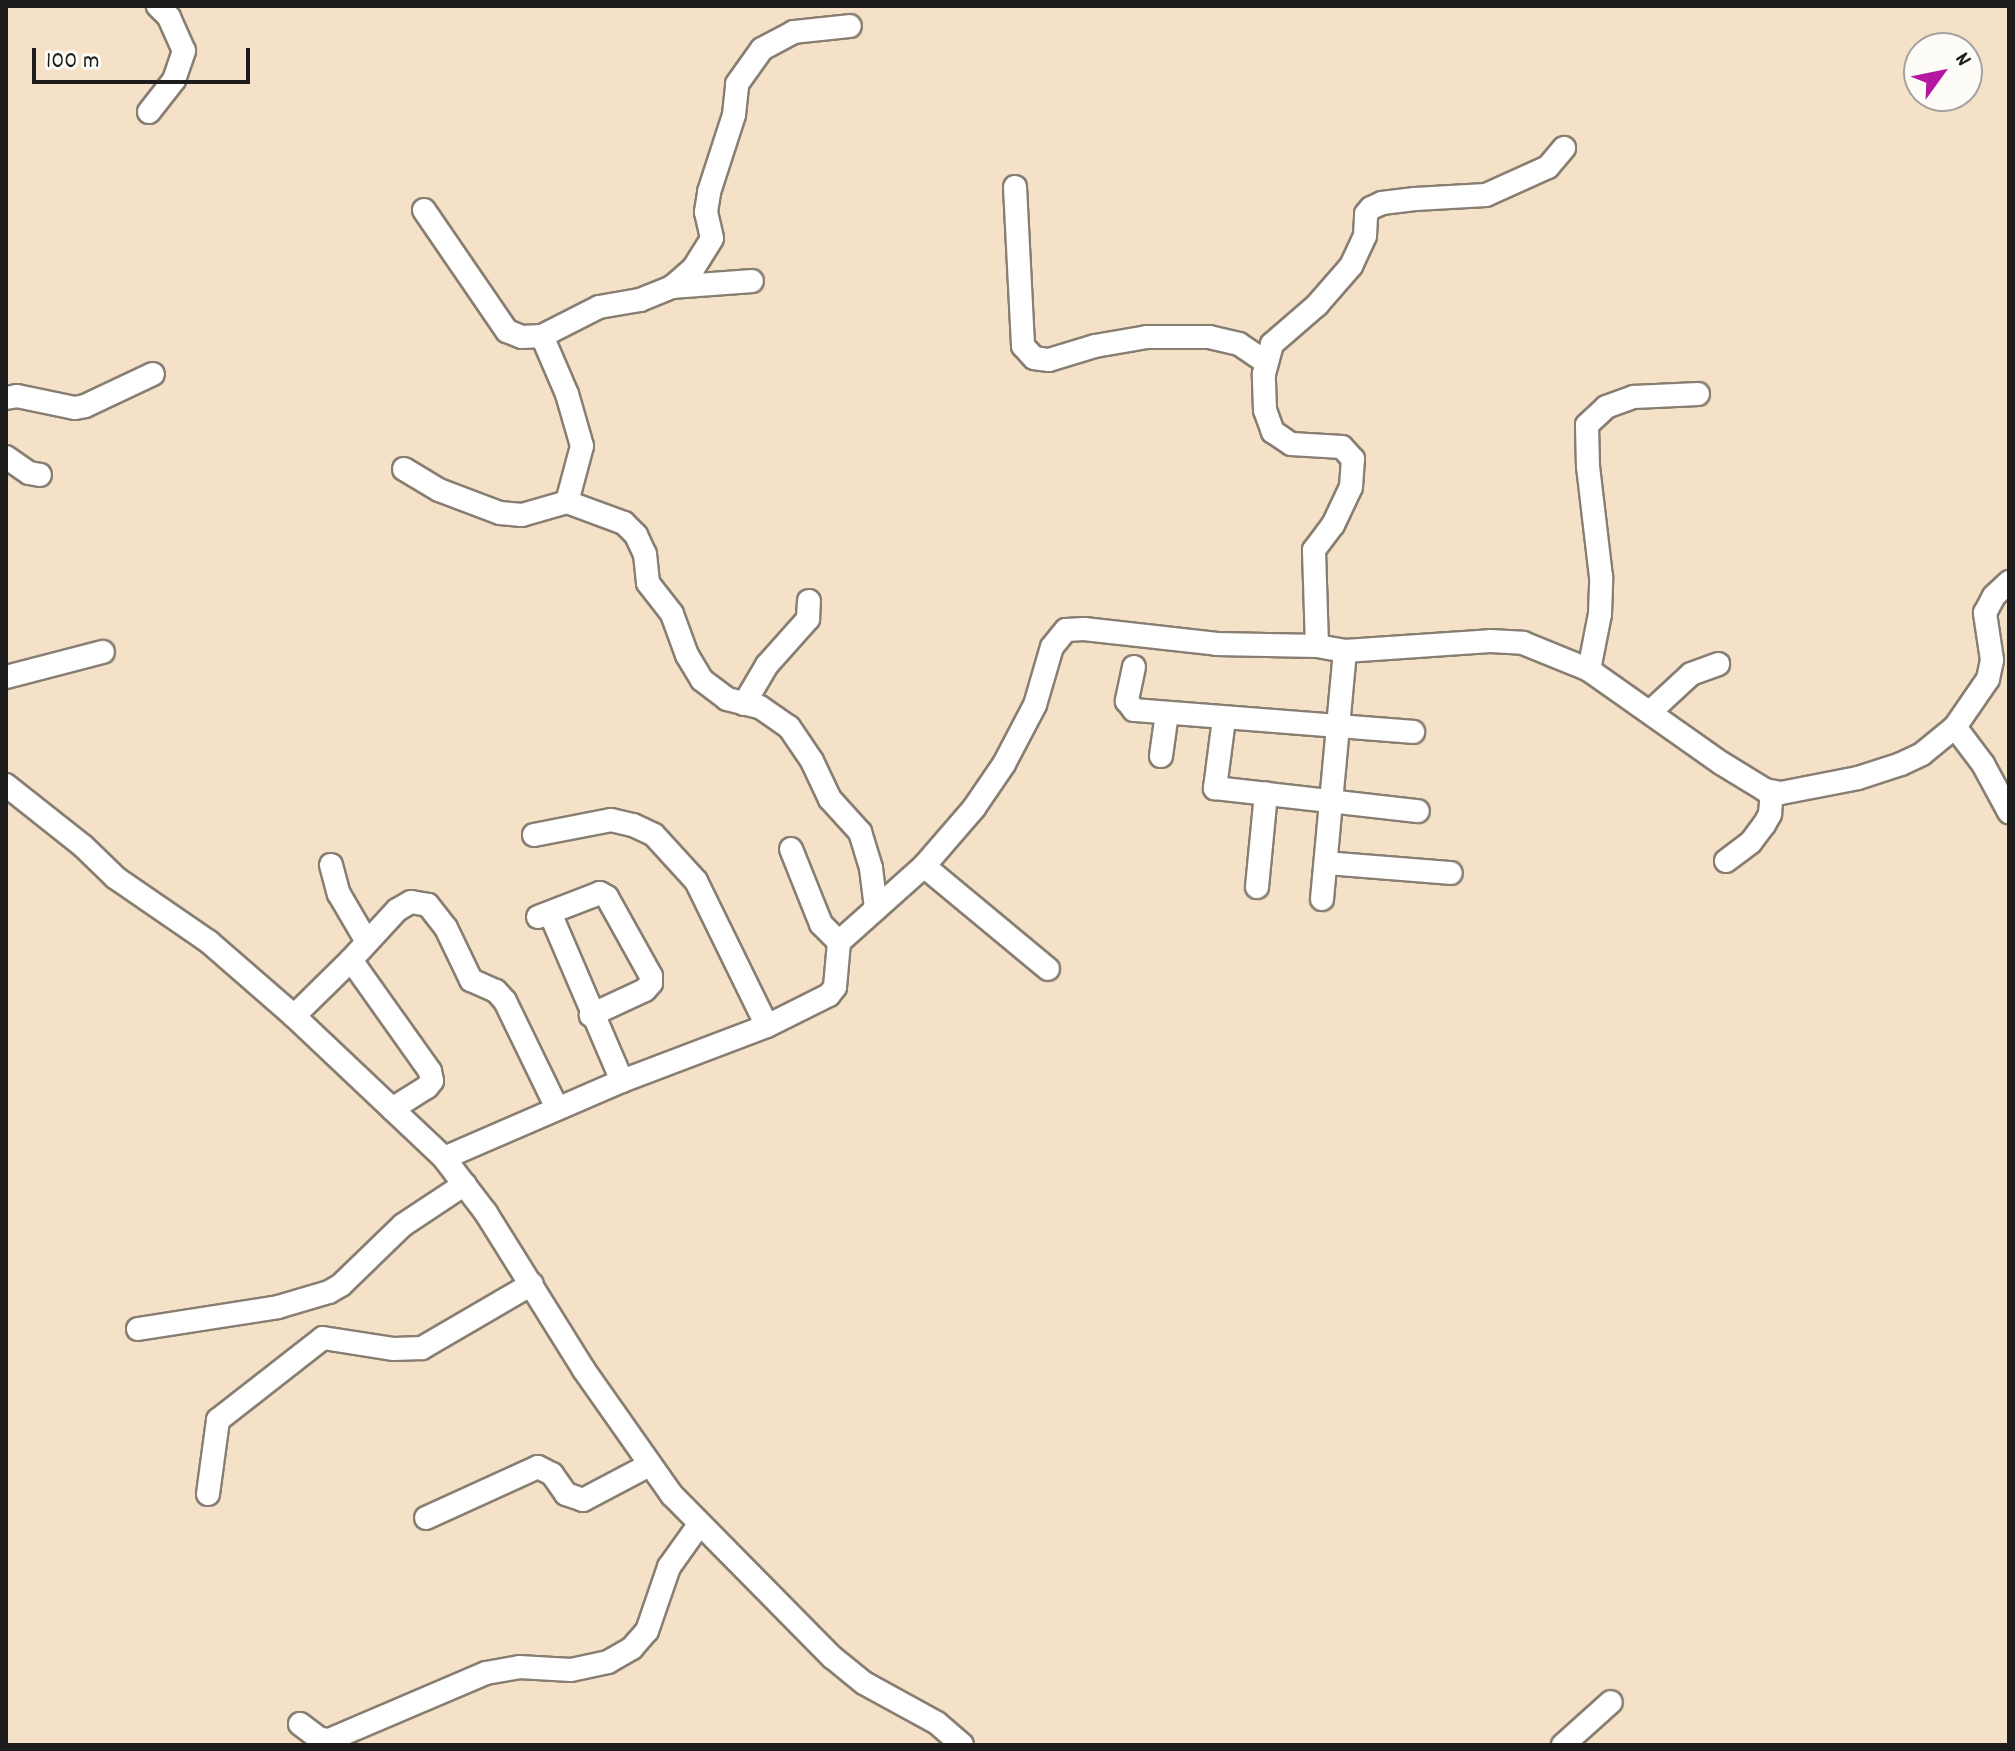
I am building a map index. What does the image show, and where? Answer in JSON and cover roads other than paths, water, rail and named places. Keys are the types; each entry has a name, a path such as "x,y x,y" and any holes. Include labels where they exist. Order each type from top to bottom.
{"street":[{"path":"149,112 174,80 184,51 169,17 158,6"},
{"path":"672,287 693,269 712,238 706,212 709,192 734,115 737,84 745,72 762,49 794,32 850,26"},
{"path":"1317,646 1314,550 1333,525 1351,487 1353,459 1342,447 1291,444 1273,432 1265,410 1266,362 1276,337 1305,317 1351,266 1365,236 1366,214 1371,208 1382,203 1471,196 1502,190 1548,167 1564,148"},
{"path":"1015,187 1023,346 1034,358 1049,360 1095,346 1147,337 1209,337 1239,344 1266,362"},
{"path":"424,210 507,331 522,337 542,336 599,307 640,300 672,287 752,281"},
{"path":"542,336 567,394 582,446 567,502"},
{"path":"6,398 85,406 153,374"},
{"path":"1589,670 1600,614 1601,577 1588,467 1587,425 1606,407 1634,397 1698,394"},
{"path":"6,457 29,473 40,475"},
{"path":"404,469 439,490 500,513 522,515 567,502 624,523 636,535 645,554 648,583 672,614 692,666 714,691 744,704 760,707 789,727 812,761 830,799 860,832 874,883 876,909"},
{"path":"444,1158 622,1081 767,1026 829,995 835,987 839,942 924,866 955,833 1004,764 1035,705 1052,647 1066,630 1084,629 1235,646 1317,646 1345,651 1507,642 1536,648 1589,670 1721,763 1772,792 1858,778 1901,764 1922,754 1955,727 1988,679 1992,660 1985,613 1994,596 2009,582"},
{"path":"744,704 767,665 808,619 809,601"},
{"path":"1322,899 1341,727 1345,651"},
{"path":"6,677 103,652"},
{"path":"1650,712 1691,674 1718,664"},
{"path":"1134,667 1129,706 1224,719 1413,732"},
{"path":"1161,756 1167,713"},
{"path":"1224,719 1213,786 1418,811"},
{"path":"1955,727 1983,764 2009,812"},
{"path":"6,785 83,846 116,878 209,942 294,1016 444,1158 454,1191 532,1284 584,1370 649,1465 699,1525 852,1675 925,1715 962,1745"},
{"path":"1726,861 1751,842 1764,825 1770,814 1772,792"},
{"path":"1257,887 1266,793"},
{"path":"534,835 611,820 633,825 654,835 696,881 767,1026"},
{"path":"791,849 819,920 839,942"},
{"path":"1326,863 1451,873"},
{"path":"331,865 339,894 366,940"},
{"path":"924,866 1048,969"},
{"path":"591,1015 645,990 651,983 651,976 607,897 592,894 544,915 622,1081"},
{"path":"294,1016 397,910 411,902 428,905 446,928 471,980 496,991 505,1001 557,1108"},
{"path":"351,960 430,1071 432,1081 427,1087 392,1109"},
{"path":"138,1329 278,1307 329,1292 341,1285 403,1225 454,1191"},
{"path":"208,1494 218,1420 323,1338 394,1349 422,1348 532,1284"},
{"path":"426,1518 538,1467 552,1474 566,1494 583,1500 649,1465"},
{"path":"300,1724 320,1739 329,1740 486,1673 519,1667 571,1670 608,1662 632,1648 647,1631 669,1567 699,1525"},
{"path":"1563,1745 1611,1702"}]}
